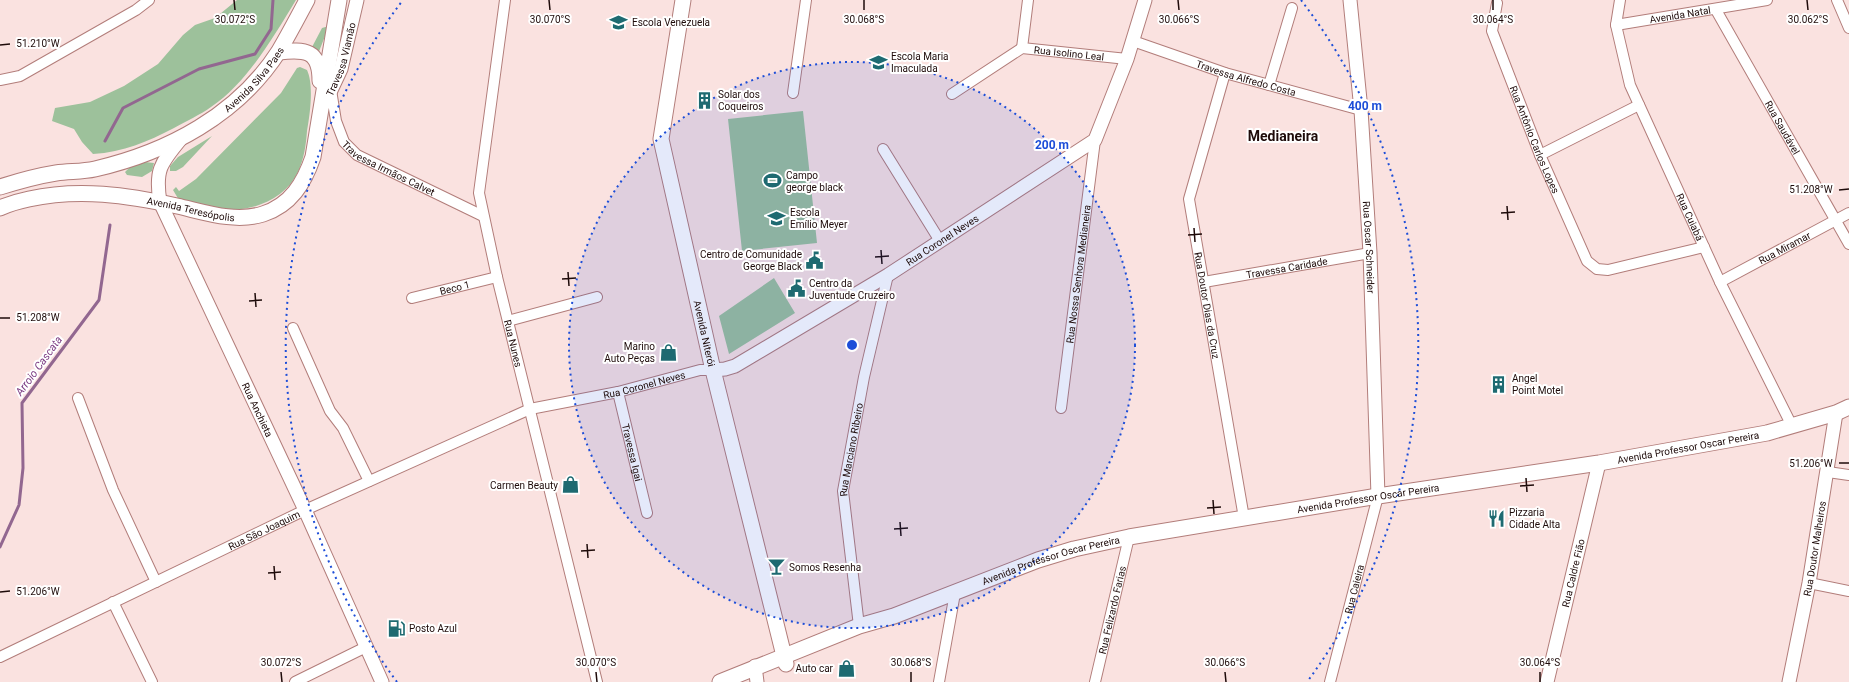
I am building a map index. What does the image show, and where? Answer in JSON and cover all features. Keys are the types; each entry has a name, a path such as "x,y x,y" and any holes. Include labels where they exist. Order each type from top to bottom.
{"main road":[{"name":"Avenida Silva Paes","path":"180,140 217,116 253,85 278,52 307,0"},
{"path":"320,116 339,0"},
{"name":"Avenida Niterói","path":"683,0 660,139 713,370 784,660"},
{"path":"278,52 297,50 306,52 313,56 318,63 320,71 320,116"},
{"name":"Avenida Teresópolis","path":"0,208 21,201 58,194 98,193 160,202 222,216 242,217 263,214 281,206 296,192 307,175 313,157 320,116"},
{"path":"0,187 32,177 93,169 128,161 180,140"},
{"name":"Avenida Professor Oscar Pereira","path":"720,682 754,677 784,660 859,626 894,616 1038,560 1074,549 1129,537 1378,496 1599,463 1792,426 1842,410"},
{"name":"Avenida Professor Oscar Pereira","path":"784,660 866,633 894,616"}],"street":[{"path":"0,80 20,76 136,10 149,0"},
{"name":"Travessa Viamão","path":"320,116 341,69 357,0"},
{"name":"Rua Nunes","path":"505,0 478,193 497,277 597,682"},
{"path":"793,93 806,0"},
{"path":"1022,48 1028,0"},
{"path":"1095,140 1127,59 1145,0"},
{"name":"Rua Oscar Schneider","path":"1350,0 1361,110 1370,253 1378,496"},
{"name":"Rua Cuiabá","path":"1620,0 1616,25 1630,85 1720,282 1792,426"},
{"name":"Avenida Natal","path":"1616,25 1716,10 1767,0"},
{"path":"1837,0 1849,28"},
{"name":"Rua Antônio Carlos Lopes","path":"1497,3 1492,31 1540,155 1588,261 1597,269 1608,270 1704,247"},
{"path":"1269,85 1292,8"},
{"name":"Rua Saudável","path":"1716,10 1849,244"},
{"name":"Travessa Alfredo Costa","path":"1133,41 1226,73 1361,110"},
{"name":"Rua Isolino Leal","path":"952,94 1022,48 1127,59"},
{"name":"Rua Doutor Dias da Cruz","path":"1226,73 1189,199 1244,518"},
{"name":"Travessa Irmãos Calvet","path":"331,90 336,120 344,142 357,155 483,216"},
{"path":"1540,155 1639,105"},
{"name":"Rua Anchieta","path":"180,140 166,157 158,173 157,185 160,202 305,510 382,682"},
{"name":"Rua Coronel Neves","path":"530,409 618,392 700,370 725,369 735,366 888,275 1095,140"},
{"name":"Rua Nossa Senhora Medianeira","path":"1061,408 1095,140"},
{"path":"883,149 940,241"},
{"name":"Rua Miramar","path":"1720,282 1849,213"},
{"name":"Travessa Caridade","path":"1204,282 1370,253"},
{"name":"Rua Marciano Ribeiro","path":"859,626 843,491 864,377 888,275"},
{"name":"Beco 1","path":"412,298 497,277"},
{"path":"508,321 597,297"},
{"path":"293,328 330,411 343,428 369,481"},
{"name":"Travessa Igai","path":"618,392 647,513"},
{"path":"78,398 113,490 156,582"},
{"name":"Rua São Joaquim","path":"0,657 305,510 530,409"},
{"name":"Rua Doutor Malheiros","path":"1789,682 1809,583 1828,472 1842,410"},
{"name":"Rua Caldre Fião","path":"1547,682 1599,463"},
{"path":"1828,472 1849,475"},
{"name":"Rua Caieira","path":"1330,682 1378,496"},
{"name":"Rua Felizardo Farias","path":"1095,682 1129,537"},
{"path":"1809,583 1849,590"},
{"path":"939,682 954,593"},
{"path":"114,602 152,682"},
{"path":"295,682 366,647"}],"green space":[{"path":"237,0 296,0 259,58 248,72 224,97 207,110 145,142 125,149 93,154 82,142 74,129 52,121 55,108 90,102 124,86 158,64 183,35 195,25 215,18"},
{"path":"329,26 318,54 311,49 322,28"},
{"path":"300,67 307,70 309,76 311,100 302,162 292,182 285,190 266,202 243,209 221,209 179,200 173,190 176,187 179,191 196,179 281,93 297,68"},
{"name":"Campo george black","path":"803,111 817,243 742,251 728,119"},
{"path":"212,136 183,167 176,171 170,171 170,166 178,157"},
{"path":"145,162 154,163 152,171 142,177 127,175 125,172 130,167"},
{"path":"774,278 795,313 729,354 719,316"}],"waterway":[{"name":"Arroio Cascata","path":"105,141 123,108 199,69 255,54 271,29 273,0"},
{"name":"Arroio Cascata","path":"0,547 19,505 23,468 22,403 99,300 110,225"}],"place":[{"name":"Escola Venezuela","path":"619,22"},
{"name":"Escola Maria Imaculada","path":"878,62"},
{"name":"Solar dos Coqueiros","path":"705,100"},
{"name":"Campo george black","path":"773,181"},
{"name":"Escola Emílio Meyer","path":"777,218"},
{"name":"Centro de Comunidade George Black","path":"815,260"},
{"name":"Centro da Juventude Cruzeiro","path":"796,289"},
{"name":"Marino Auto Peças","path":"668,352"},
{"name":"Angel Point Motel","path":"1499,384"},
{"name":"Carmen Beauty","path":"571,485"},
{"name":"Pizzaria Cidade Alta","path":"1496,518"},
{"name":"Somos Resenha","path":"776,567"},
{"name":"Posto Azul","path":"396,628"},
{"name":"Auto car","path":"846,668"}],"district":[{"name":"Medianeira","path":"1283,136"}]}
